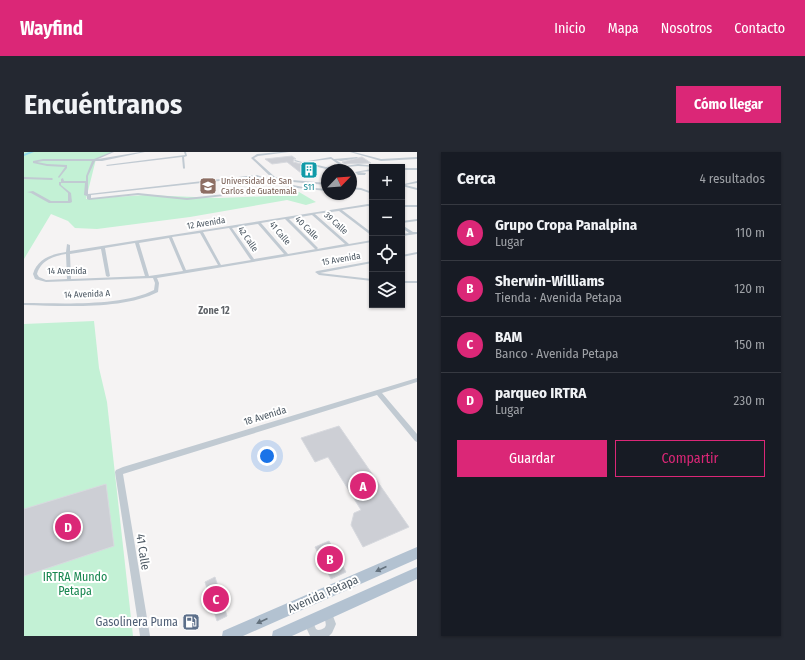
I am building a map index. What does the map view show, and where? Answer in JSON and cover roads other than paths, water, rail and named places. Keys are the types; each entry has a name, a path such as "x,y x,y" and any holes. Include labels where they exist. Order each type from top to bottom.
{"main road":[{"name":"Avenida Petapa","path":"228,636 417,553"},
{"name":"Avenida Petapa","path":"278,636 417,573"}],"street":[{"path":"113,152 94,160 87,176 86,195 257,176 273,182 321,189"},
{"path":"29,192 52,202 70,202 69,194 60,185 66,166 46,165 34,162 43,160 94,160 144,152"},
{"path":"184,168 183,157 186,156 185,152"},
{"path":"272,152 253,154 249,157 249,159 274,178"},
{"path":"288,152 252,158 264,174 272,180 321,185"},
{"path":"351,152 386,160 417,157"},
{"path":"358,152 379,156 417,157"},
{"path":"402,156 412,158"},
{"path":"107,165 183,157"},
{"path":"321,168 296,162 331,158 339,164"},
{"path":"333,160 357,158 341,160"},
{"path":"348,159 358,165 369,166"},
{"path":"405,169 417,170"},
{"path":"362,171 366,172 359,174 356,172 362,171"},
{"path":"264,174 281,180 321,184"},
{"path":"24,178 52,179"},
{"path":"61,179 87,182"},
{"path":"405,184 417,182"},
{"path":"405,185 417,189"},
{"path":"89,194 89,199 138,194 187,199 298,187"},
{"path":"357,188 369,191"},
{"path":"52,202 63,197 66,190"},
{"name":"12 Avenida","path":"43,280 37,278 34,274 37,267 45,259 68,253 259,222 369,206"},
{"path":"405,206 417,206"},
{"path":"405,209 417,210"},
{"path":"340,210 370,236"},
{"name":"39 Calle","path":"313,214 346,244"},
{"name":"40 Calle","path":"286,218 316,248"},
{"path":"405,222 417,220"},
{"name":"41 Calle","path":"259,222 286,254"},
{"name":"42 Calle","path":"230,227 252,259"},
{"path":"405,228 411,232"},
{"path":"201,232 219,265"},
{"path":"405,233 417,232"},
{"path":"170,237 184,270"},
{"name":"14 Avenida","path":"43,280 147,276 346,244 369,239"},
{"path":"137,242 147,276"},
{"name":"14 Avenida","path":"69,279 108,276 154,277 346,244"},
{"path":"68,245 69,279"},
{"path":"103,247 108,276"},
{"path":"405,255 417,253"},
{"name":"15 Avenida","path":"369,263 317,272 319,274 369,280"},
{"name":"14 Avenida A","path":"24,304 103,302 150,295 157,289 154,277"},
{"path":"405,282 417,282"},
{"name":"18 Avenida","path":"119,472 417,380"},
{"path":"378,392 417,439"},
{"name":"41 Calle","path":"119,472 145,636"}],"waterway":[{"path":"24,155 32,152"}],"place":[{"name":"S11","path":"309,170"},
{"name":"Universidad de San Carlos de Guatemala","path":"208,186"},
{"name":"Grupo Cropa Panalpina","path":"363,486"},
{"name":"parqueo IRTRA","path":"68,527"},
{"name":"Sherwin-Williams","path":"330,559"},
{"name":"BAM","path":"216,599"},
{"name":"Gasolinera Puma","path":"191,622"}],"district":[{"name":"Zone 12","path":"214,311"}],"park label":[{"name":"IRTRA Mundo Petapa","path":"75,584"}]}
